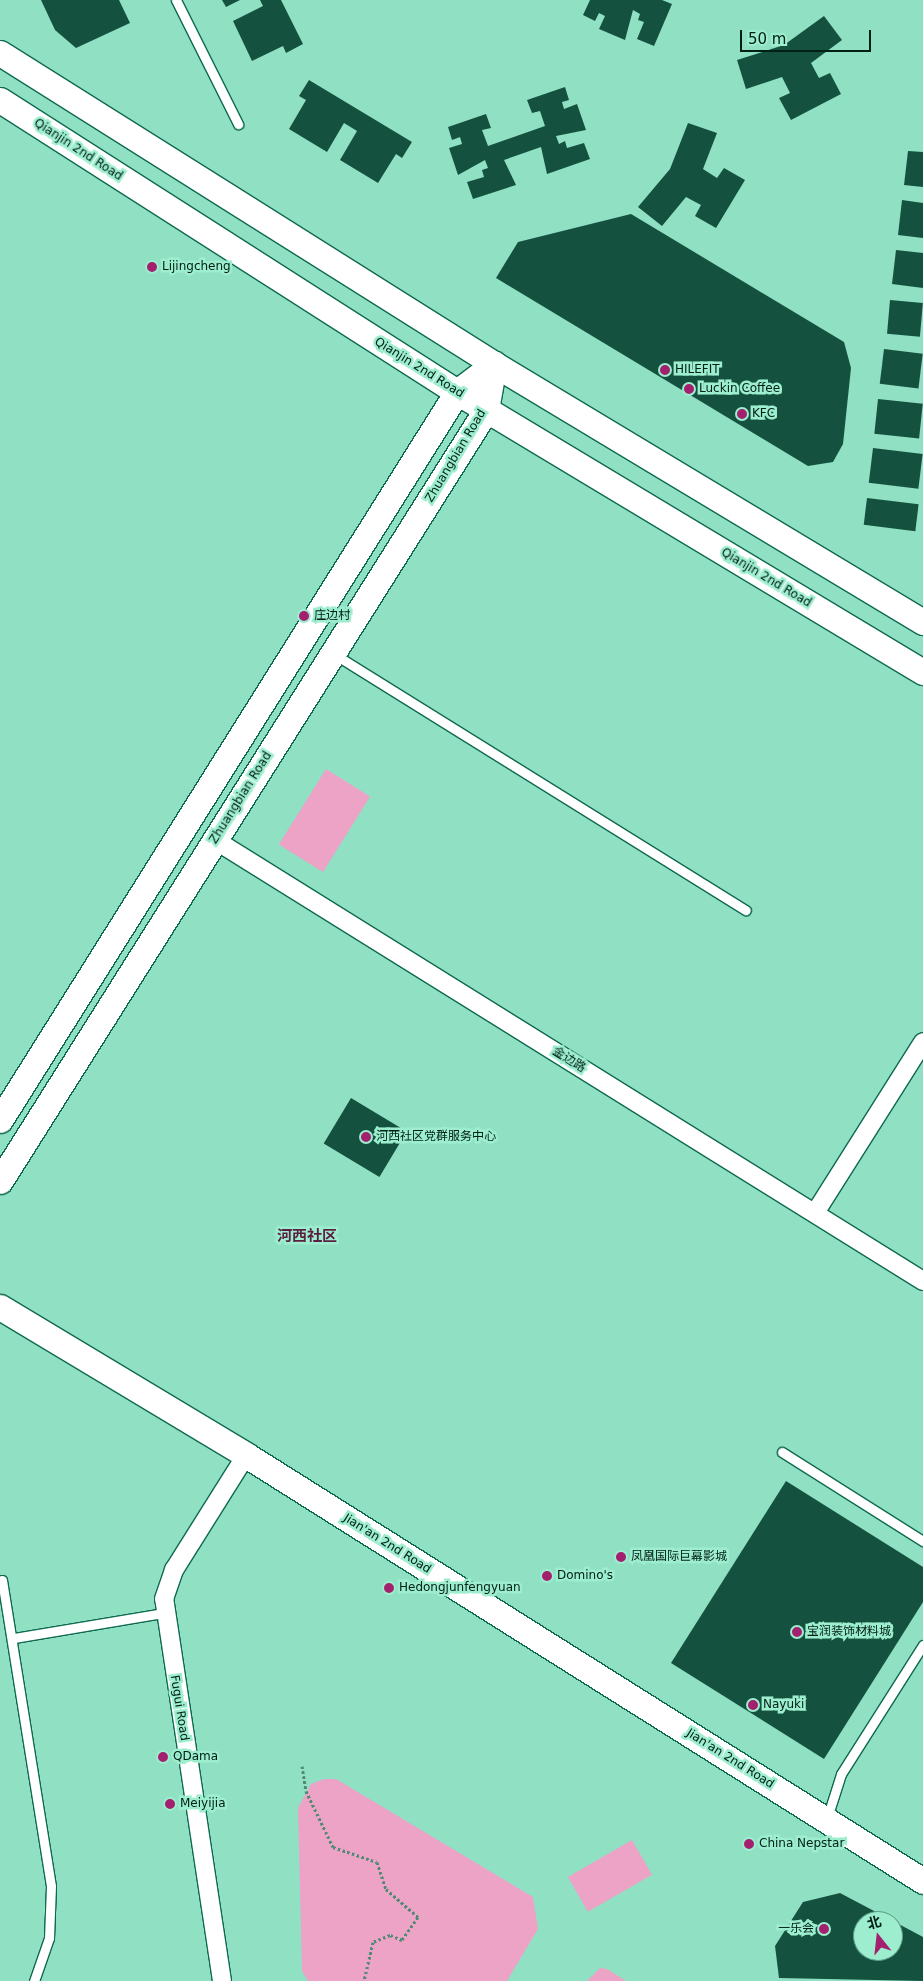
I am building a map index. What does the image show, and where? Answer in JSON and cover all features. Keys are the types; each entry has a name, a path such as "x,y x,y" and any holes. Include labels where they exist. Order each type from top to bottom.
{"main road":[{"path":"0,53 494,364 923,622"},
{"name":"Qianjin 2nd Road","path":"0,100 486,410 923,672"},
{"path":"0,1120 457,392 494,364"},
{"name":"Zhuangbian Road","path":"0,1181 486,410 494,364"},
{"name":"Jian'an 2nd Road","path":"0,1307 246,1455 923,1881"}],"street":[{"name":"金边路","path":"215,840 923,1281"},
{"path":"815,1214 923,1042"},
{"name":"Fugui Road","path":"222,1981 164,1613 174,1570 246,1455"}],"lane":[{"path":"176,0 238,124"},
{"path":"333,653 746,910"},
{"path":"782,1452 923,1541"},
{"path":"2,1580 14,1638 51,1886 49,1938 34,1981"},
{"path":"14,1638 164,1613"},
{"path":"827,1821 841,1774 923,1646"}],"path":[{"path":"302,1766 306,1791 333,1847 377,1862 386,1890 418,1918 402,1940 390,1935 373,1942 364,1981"}],"shaded area":[{"path":"326,769 370,797 323,872 279,844"},
{"path":"324,1779 336,1779 533,1897 538,1929 507,1981 308,1981 302,1971 298,1808 311,1784"},
{"path":"632,1840 652,1875 588,1912 568,1877"},
{"path":"600,1968 607,1969 626,1981 587,1981"}],"building":[{"path":"41,0 119,0 130,23 76,48 55,30"},
{"path":"222,0 240,0 226,7"},
{"path":"260,0 281,0 303,44 286,53 283,46 252,61 233,21 263,6"},
{"path":"590,0 662,0 672,4 654,46 637,39 644,22 638,20 640,14 633,10 625,40 599,29 605,16 599,13 595,21 583,15"},
{"path":"824,16 842,40 811,63 819,78 830,73 841,94 791,120 779,98 790,93 782,77 746,89 737,60 784,45"},
{"path":"309,80 412,142 402,158 396,154 378,183 340,160 357,131 344,123 327,152 289,129 306,100 299,96"},
{"path":"565,87 569,100 562,102 564,109 577,104 586,130 556,136 559,144 565,141 567,148 584,143 590,159 547,174 541,147 504,160 516,185 473,199 467,182 484,177 482,170 488,168 485,160 458,175 449,148 462,144 460,137 452,140 448,127 486,114 491,128 482,130 488,146 545,126 540,111 532,113 527,100"},
{"path":"688,123 717,133 703,169 717,178 724,168 745,180 716,228 695,216 701,205 686,197 662,226 638,207 670,169"},
{"path":"908,151 923,152 923,187 904,185"},
{"path":"902,200 923,203 923,238 898,235"},
{"path":"631,214 844,342 851,368 843,444 833,462 808,466 496,278 518,242"},
{"path":"896,250 923,253 923,288 892,284"},
{"path":"890,300 923,303 920,337 887,334"},
{"path":"884,349 923,354 918,388 880,384"},
{"path":"878,399 923,404 919,439 874,434"},
{"path":"873,448 923,454 918,489 869,483"},
{"path":"867,498 919,504 915,531 864,525"},
{"name":"河西社区党群服务中心","path":"351,1098 407,1131 379,1177 324,1143"},
{"name":"宝润装饰材料城","path":"786,1481 923,1567 923,1602 824,1759 671,1663"},
{"name":"一乐会","path":"840,1893 874,1911 853,1911 853,1961 903,1961 903,1926 923,1937 923,1981 779,1978 775,1946 803,1902"}],"place":[{"name":"Lijingcheng","path":"152,267"},
{"name":"HILEFIT","path":"665,370"},
{"name":"Luckin Coffee","path":"689,389"},
{"name":"KFC","path":"742,414"},
{"name":"庄边村","path":"304,616"},
{"name":"河西社区党群服务中心","path":"366,1137"},
{"name":"凤凰国际巨幕影城","path":"621,1557"},
{"name":"Domino's","path":"547,1576"},
{"name":"Hedongjunfengyuan","path":"389,1588"},
{"name":"宝润装饰材料城","path":"797,1632"},
{"name":"Nayuki","path":"753,1705"},
{"name":"QDama","path":"163,1757"},
{"name":"Meiyijia","path":"170,1804"},
{"name":"China Nepstar","path":"749,1844"},
{"name":"一乐会","path":"824,1929"}],"district":[{"name":"河西社区","path":"307,1237"}]}
